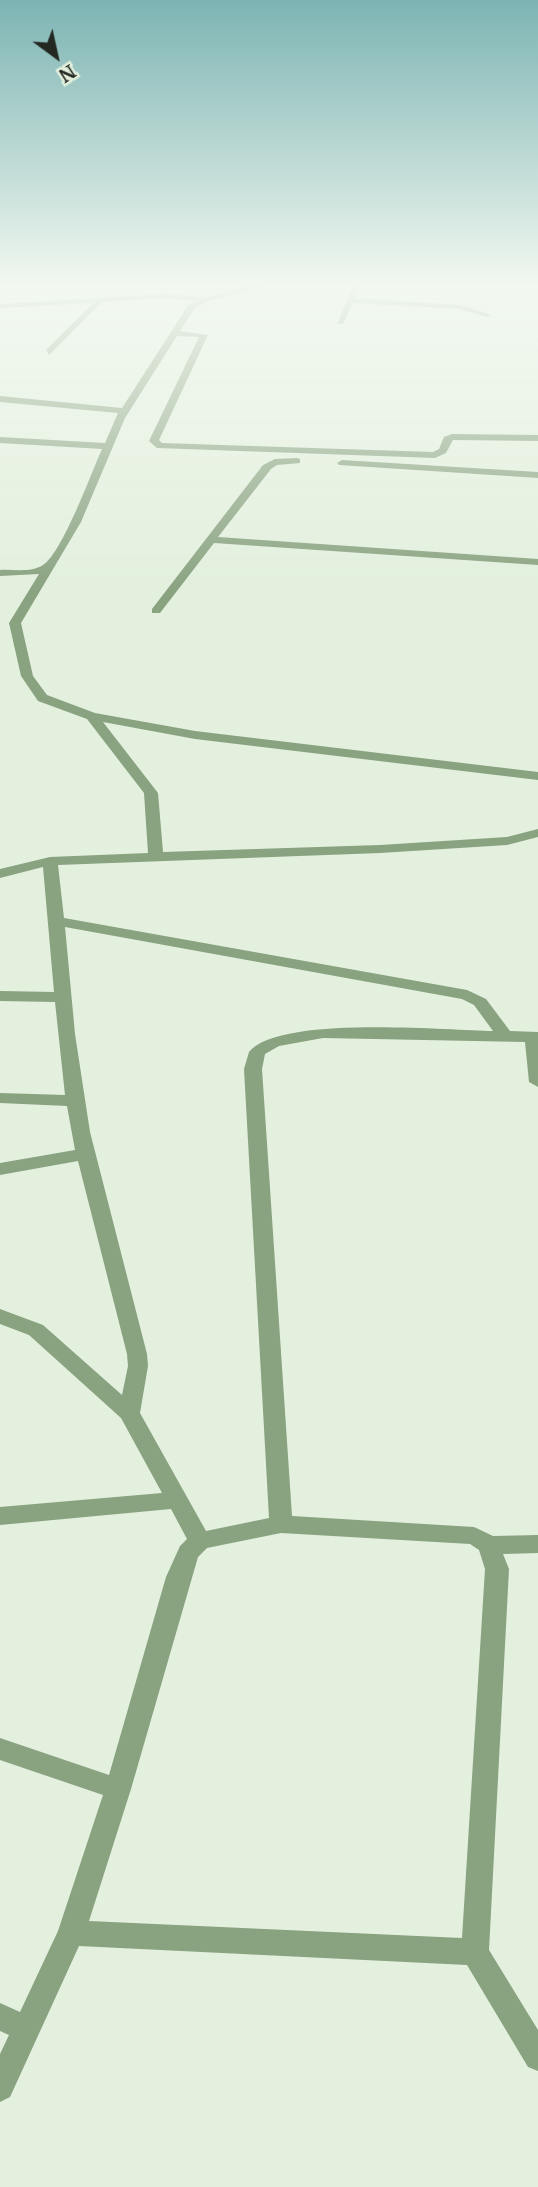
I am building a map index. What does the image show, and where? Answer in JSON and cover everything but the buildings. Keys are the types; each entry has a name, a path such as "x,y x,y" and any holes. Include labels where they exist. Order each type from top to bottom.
{"street":[{"path":"139,388 124,411 76,522 15,623 27,676 47,701 92,716 195,735 538,776"},
{"path":"180,388 154,444 435,455 443,451 447,439 452,437 538,438"},
{"path":"0,399 124,411"},
{"path":"0,440 108,446"},
{"path":"156,611 267,467 275,462 538,475"},
{"path":"211,540 538,562"},
{"path":"0,573 48,569"},
{"path":"92,716 151,793 156,856"},
{"path":"0,874 50,861 476,844 507,841 538,833"},
{"path":"50,861 62,997 75,1101 137,1354 138,1366 129,1413"},
{"path":"57,921 467,995 480,1002 505,1036"},
{"path":"0,996 62,997"},
{"path":"281,1524 253,1069 257,1052 274,1042 323,1033 536,1037 538,1082"},
{"path":"0,1098 75,1101"},
{"path":"0,1169 87,1154"},
{"path":"0,1316 36,1330 129,1413 200,1541"},
{"path":"0,1516 178,1500"},
{"path":"0,2087 71,1933 118,1788 178,1577 188,1552 200,1541 281,1524 474,1536 489,1545 538,1544"},
{"path":"489,1545 496,1569 475,1952 538,2057"},
{"path":"0,1749 118,1788"},
{"path":"71,1933 475,1952"},
{"path":"0,2017 27,2029"}]}
